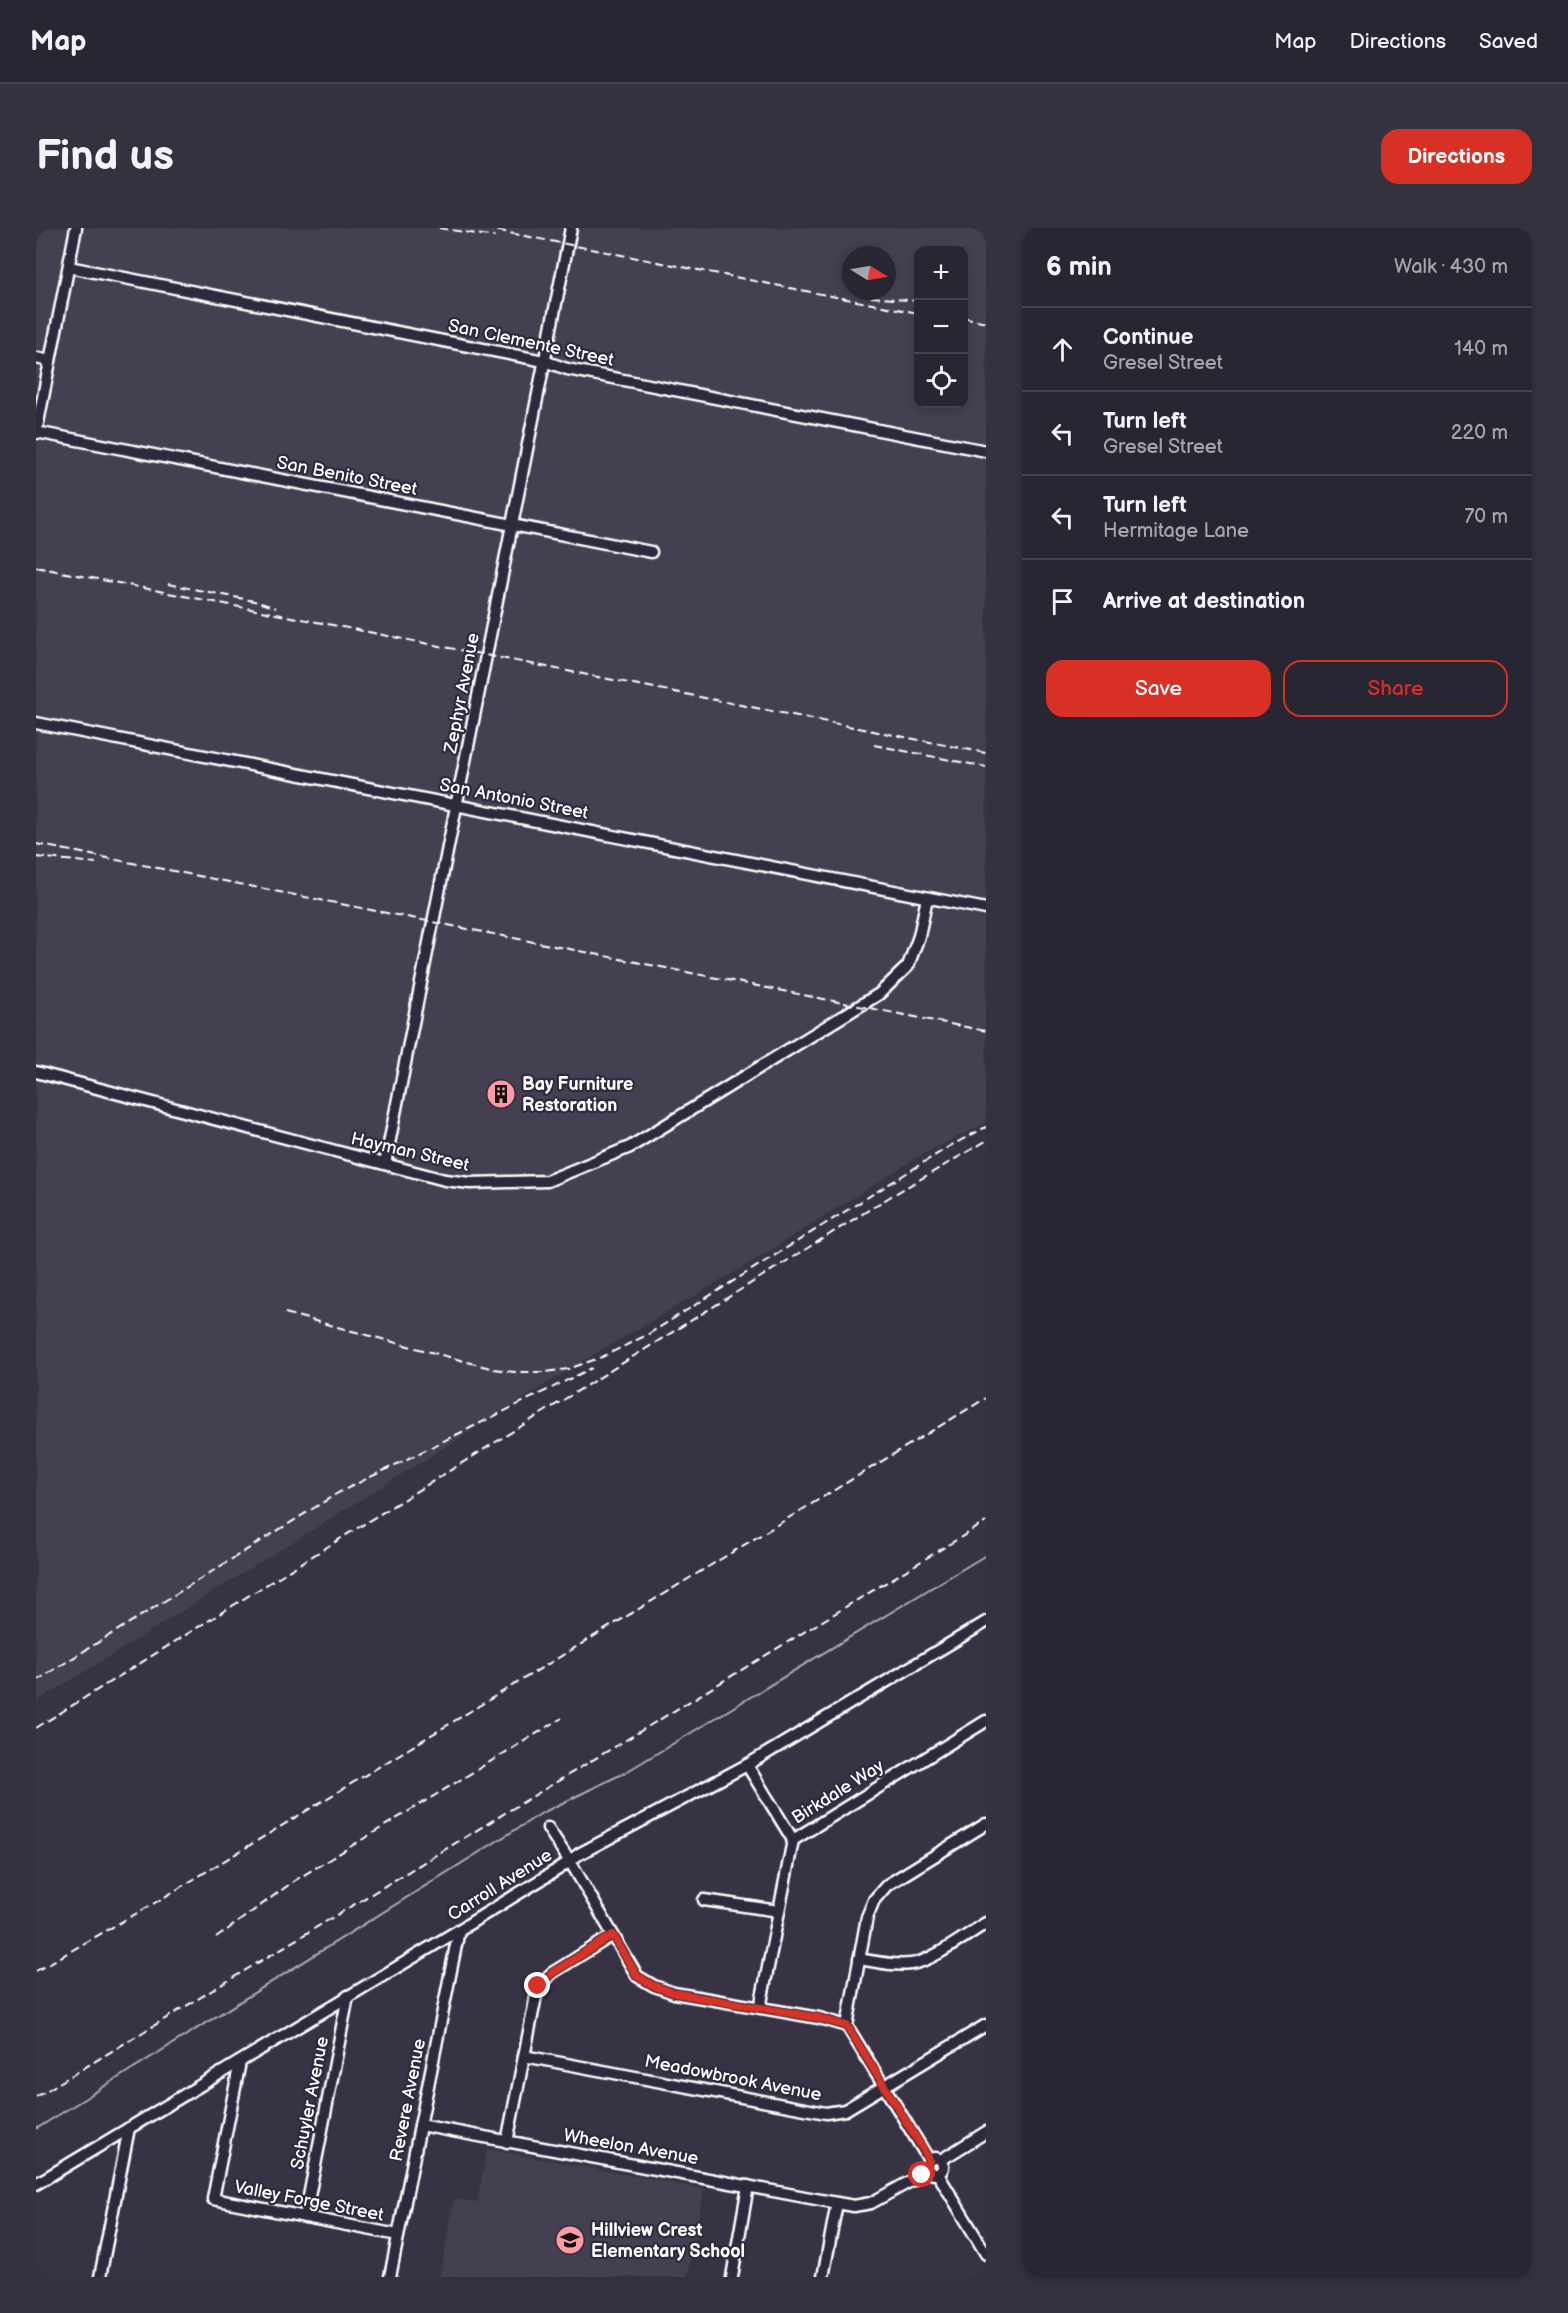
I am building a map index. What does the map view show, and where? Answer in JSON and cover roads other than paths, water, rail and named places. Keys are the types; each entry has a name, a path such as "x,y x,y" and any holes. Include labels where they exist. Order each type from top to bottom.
{"street":[{"path":"36,433 76,228"},
{"name":"Zephyr Avenue","path":"385,1164 571,228"},
{"name":"San Clemente Street","path":"69,267 544,361 567,369 986,451"},
{"path":"36,358 50,361"},
{"name":"San Benito Street","path":"36,433 651,552"},
{"name":"San Antonio Street","path":"36,723 986,909"},
{"name":"Hayman Street","path":"36,1072 445,1180 470,1184 547,1182 630,1147 879,994 908,966 919,936 927,898"},
{"name":"Carroll Avenue","path":"36,2184 459,1930 579,1854 747,1766 986,1622"},
{"name":"Birkdale Way","path":"760,2008 793,1840 986,1721"},
{"path":"747,1766 793,1840"},
{"path":"986,1824 887,1886 874,1900 867,1917 847,2026 986,2254"},
{"path":"548,1828 637,1976 654,1986 674,1993 819,2018 847,2026"},
{"path":"704,1900 779,1911"},
{"path":"859,1959 896,1965 913,1964 929,1958 986,1923"},
{"name":"Revere Avenue","path":"390,2277 459,1930"},
{"path":"507,2142 538,1986 552,1973 613,1935"},
{"name":"Schuyler Avenue","path":"305,2217 348,1996"},
{"name":"Meadowbrook Avenue","path":"524,2056 826,2113 844,2110 986,2025"},
{"name":"Valley Forge Street","path":"240,2062 213,2199 398,2235"},
{"name":"Wheelon Avenue","path":"420,2125 854,2206 871,2203 932,2168"},
{"path":"100,2277 129,2128"},
{"path":"932,2168 935,2157 941,2160 986,2132"},
{"path":"732,2277 748,2186"},
{"path":"823,2277 837,2203"}],"waterway":[{"path":"36,2129 542,1813 626,1772 986,1555"}],"railway":[{"path":"439,228 495,237"},
{"path":"484,228 914,312"},
{"path":"896,299 914,301"},
{"path":"968,318 986,322"},
{"path":"36,567 986,753"},
{"path":"168,584 254,601 276,608"},
{"path":"874,745 986,767"},
{"path":"36,844 986,1031"},
{"path":"36,857 96,863"},
{"path":"285,1313 494,1369 514,1372 568,1369 602,1357 647,1335 950,1146 986,1127"},
{"path":"36,1728 888,1198 986,1141"},
{"path":"36,1681 338,1493 592,1368"},
{"path":"36,1971 158,1901 986,1398"},
{"path":"36,2097 986,1522"},
{"path":"216,1938 294,1881 562,1718"}],"place":[{"name":"Bay Furniture Restoration","path":"501,1094"},
{"name":"Hillview Crest Elementary School","path":"570,2240"}]}
